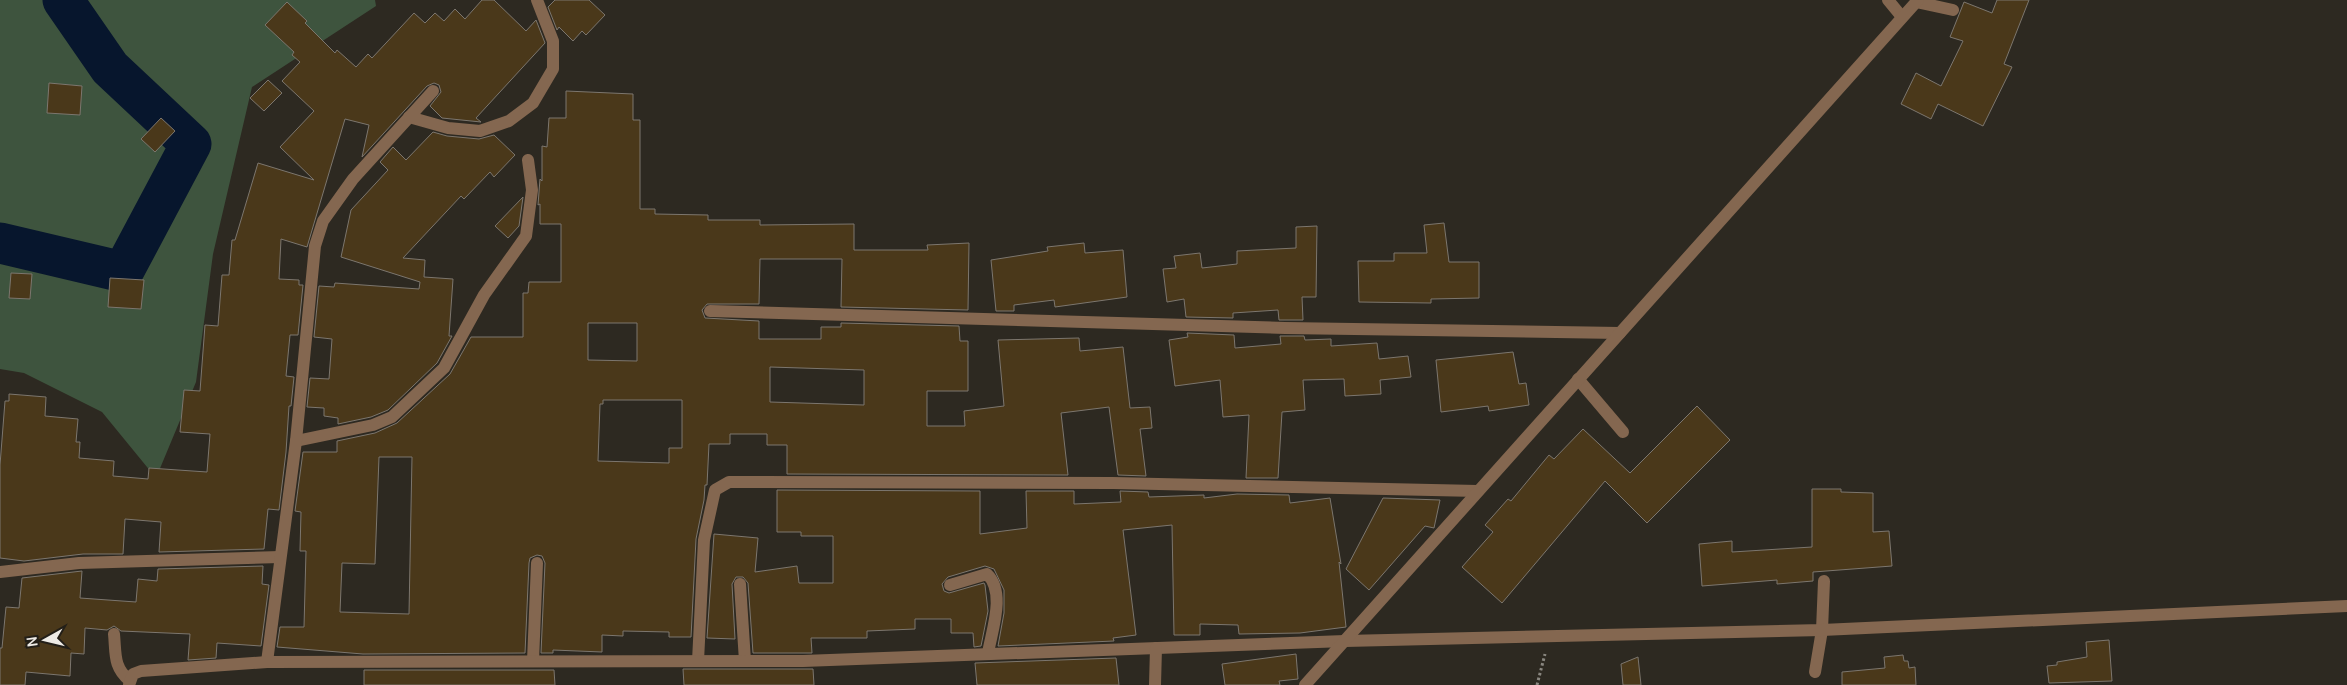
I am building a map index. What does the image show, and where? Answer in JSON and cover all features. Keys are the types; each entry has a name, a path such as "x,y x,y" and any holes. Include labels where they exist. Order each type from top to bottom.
{"street":[{"path":"409,117 448,128 480,131 509,121 533,103 553,69 553,41 537,0"},
{"path":"1888,0 1902,17"},
{"path":"1305,685 1917,1 1953,10"},
{"path":"267,662 296,441 315,246 323,221 353,179 433,91"},
{"path":"296,441 373,426 392,417 444,368 484,295 526,236 532,190 528,160"},
{"path":"710,311 1286,328 1620,333"},
{"path":"1578,379 1623,432"},
{"path":"698,661 704,540 715,490 729,482 1113,483 1478,491"},
{"path":"0,572 79,563 280,557"},
{"path":"533,661 537,563"},
{"path":"950,585 987,574 994,580 997,590 996,607 988,653"},
{"path":"1815,672 1822,630 1824,581"},
{"path":"740,584 745,661"},
{"path":"114,634 116,665 129,683 133,674 141,670 267,662 803,661 1345,641 1822,630 2347,606"},
{"path":"1155,685 1156,648"}],"path":[{"path":"1537,685 1549,636"}],"green space":[{"path":"0,0 375,0 376,6 252,87 213,254 196,382 156,478 102,412 24,373 0,369"}],"building":[{"path":"482,0 494,0 526,31 536,20 545,43 476,118 481,122 442,118 430,106 441,92 439,85 434,83 427,86 362,157 369,125 345,119 307,247 281,239 279,279 299,280 299,285 303,285 298,335 290,335 286,376 294,377 291,406 289,406 279,510 268,509 264,549 159,552 161,522 125,519 123,554 83,554 24,561 0,558 0,465 5,401 9,401 9,394 46,397 45,416 78,419 76,442 80,442 79,458 114,461 113,476 148,479 149,468 207,472 210,434 180,432 184,390 200,391 205,325 218,326 222,275 229,275 232,240 235,240 258,163 314,180 280,147 314,111 282,81 300,62 292,55 294,52 265,25 287,2 307,21 305,23 335,53 337,50 356,67 368,54 372,58 414,13 425,23 435,13 444,21 455,9 465,19"},
{"path":"555,0 589,0 605,15 586,35 582,31 573,41 559,27 557,30 548,7"},
{"path":"1997,0 2029,0 2004,64 2012,67 1983,126 1938,104 1931,119 1901,104 1916,73 1941,86 1963,41 1950,37 1964,2 1992,13"},
{"path":"268,80 282,93 264,111 250,98"},
{"path":"49,83 82,86 80,115 47,113"},
{"path":"566,91 633,94 633,120 640,120 640,209 655,209 655,214 708,215 708,220 760,220 760,225 854,224 854,250 928,250 927,245 969,243 968,310 841,307 842,259 760,259 759,304 707,304 702,310 705,318 759,321 759,339 821,339 821,327 841,327 841,323 959,326 960,341 968,341 968,391 927,391 927,426 965,426 964,411 1004,406 998,340 1079,338 1080,351 1123,347 1130,408 1150,407 1152,428 1140,429 1146,476 1118,475 1109,407 1061,413 1068,475 787,474 787,445 767,445 767,434 730,434 730,444 709,444 707,485 705,485 696,539 691,637 669,637 669,632 623,631 623,636 602,635 602,652 553,650 553,653 541,653 545,563 542,556 537,555 530,558 529,563 525,653 363,654 277,647 280,627 304,627 306,551 300,551 301,512 295,511 303,452 337,452 337,441 375,433 397,423 450,374 471,337 523,337 523,293 528,293 529,282 561,282 561,224 540,224 540,204 538,205 540,179 542,181 542,146 547,147 549,118 566,118","holes":["588,323 637,323 637,361 588,360","770,367 864,370 864,405 770,402","603,400 682,400 682,448 669,448 669,463 598,461 600,404 603,404","379,457 412,457 409,614 340,612 342,563 375,564"]},
{"path":"161,118 175,131 155,152 141,139"},
{"path":"433,132 447,136 479,139 494,135 515,155 494,177 490,172 464,199 461,196 403,258 425,260 424,277 453,279 449,336 452,336 437,363 388,410 371,417 338,424 338,418 324,416 324,408 307,407 310,378 329,379 332,339 314,337 319,286 334,287 335,283 419,289 420,282 341,257 351,210 388,170 380,162 393,147 406,160"},
{"path":"523,197 519,226 508,238 495,226"},
{"path":"1444,223 1449,262 1479,262 1479,298 1431,299 1431,303 1359,302 1358,261 1394,261 1394,253 1427,253 1424,225"},
{"path":"1317,226 1316,297 1302,297 1303,320 1279,320 1278,310 1233,313 1233,318 1186,317 1184,299 1167,302 1163,269 1176,268 1174,256 1200,253 1202,268 1237,264 1237,251 1296,248 1296,227"},
{"path":"1084,243 1085,253 1123,250 1127,297 1055,307 1054,300 1014,305 1014,311 996,311 991,260 1048,251 1047,247"},
{"path":"11,273 32,274 30,299 9,298"},
{"path":"110,278 144,280 141,309 108,307"},
{"path":"1187,333 1234,335 1235,348 1281,344 1280,336 1304,336 1305,340 1331,339 1331,346 1377,343 1379,359 1408,356 1411,377 1380,380 1381,394 1345,396 1344,379 1303,380 1305,410 1282,412 1278,478 1246,478 1249,415 1223,417 1220,380 1175,386 1169,340 1188,337"},
{"path":"1513,352 1519,384 1526,383 1529,405 1489,411 1488,406 1441,412 1436,360"},
{"path":"1697,406 1730,440 1647,523 1605,481 1502,603 1462,567 1493,532 1485,525 1508,499 1511,501 1549,455 1554,459 1583,429 1630,473"},
{"path":"1812,489 1841,489 1841,492 1873,493 1873,532 1889,531 1892,566 1813,572 1813,581 1777,584 1777,580 1702,586 1699,544 1732,541 1732,552 1812,547"},
{"path":"777,490 980,491 980,534 1027,528 1026,491 1074,491 1074,504 1121,502 1120,491 1148,492 1149,497 1204,495 1204,498 1237,494 1289,495 1290,503 1330,498 1341,564 1339,562 1346,627 1300,633 1239,634 1238,625 1200,624 1200,635 1174,635 1172,525 1123,530 1136,635 1113,638 1114,641 998,646 1004,613 1004,590 994,569 985,566 948,577 942,584 944,591 949,593 984,583 988,611 981,646 974,647 973,633 951,633 951,619 915,619 915,629 867,631 867,638 811,638 812,653 753,653 748,583 743,577 736,577 732,584 735,639 707,638 714,534 758,538 755,572 797,566 799,583 833,583 833,536 801,536 801,532 777,532"},
{"path":"1383,498 1440,500 1434,528 1425,526 1369,590 1346,569"},
{"path":"263,566 262,584 269,585 261,646 217,643 216,658 188,660 190,634 121,631 114,626 107,630 85,628 84,654 71,653 70,676 26,672 25,685 0,685 0,648 2,648 6,607 19,608 22,578 82,571 80,598 136,602 138,579 157,581 158,569"},
{"path":"2109,640 2112,681 2049,683 2047,666 2057,665 2057,662 2087,657 2086,642"},
{"path":"1296,654 1298,679 1279,681 1280,685 1225,685 1222,664"},
{"path":"1903,655 1904,661 1908,661 1909,668 1915,667 1916,685 1842,685 1842,672 1885,668 1884,657"},
{"path":"1638,657 1641,685 1623,685 1621,664"},
{"path":"1116,658 1119,685 977,685 975,663"},
{"path":"683,669 813,669 814,685 684,685"},
{"path":"364,670 554,670 555,685 364,685"}],"waterway":[{"path":"0,243 123,272 191,144 110,68 63,0"}]}
